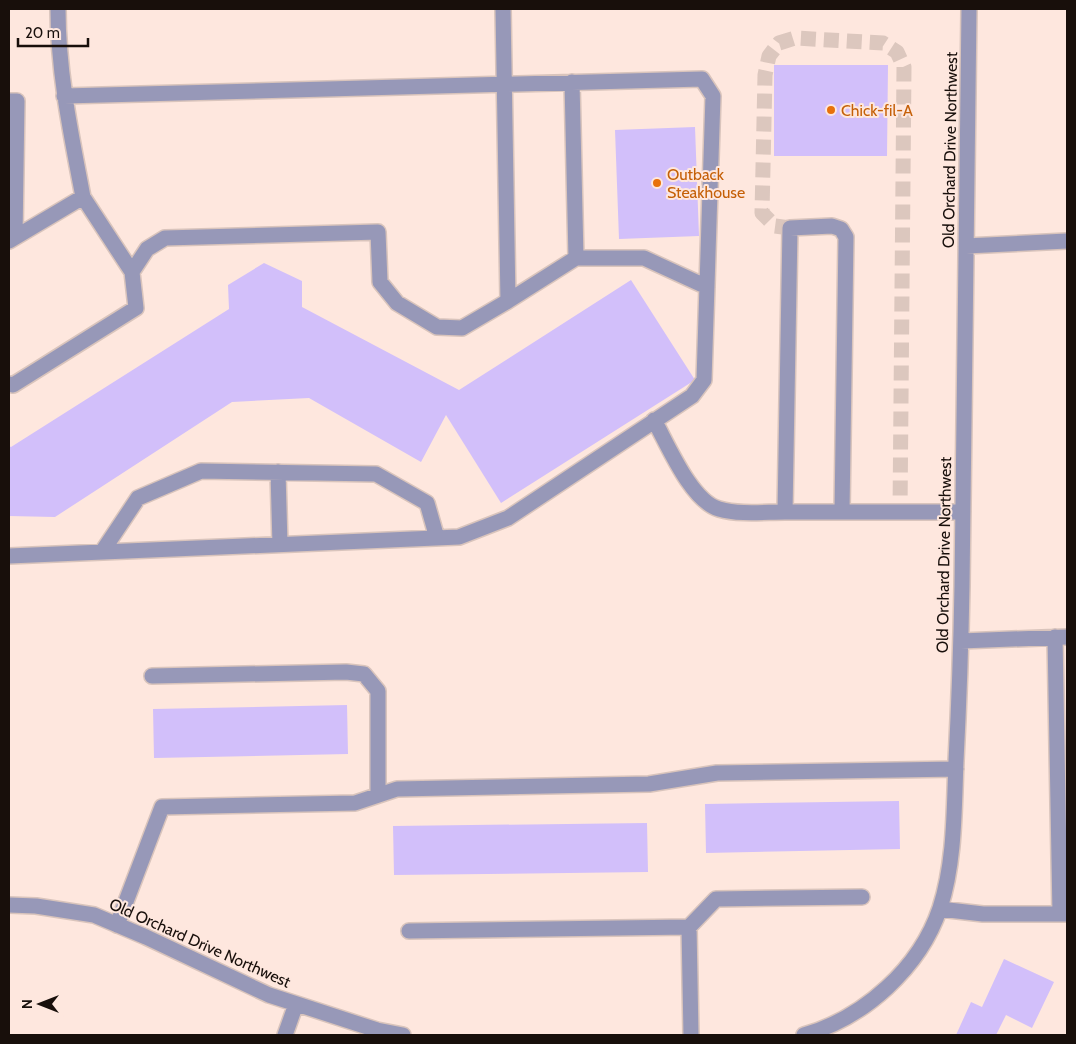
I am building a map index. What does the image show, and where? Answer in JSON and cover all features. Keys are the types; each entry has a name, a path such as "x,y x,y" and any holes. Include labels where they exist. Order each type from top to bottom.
{"street":[{"path":"9,384 13,385 136,308 132,272 84,197 64,96 58,45 58,9"},
{"path":"503,9 508,301"},
{"name":"Old Orchard Drive Northwest","path":"804,1035 847,1016 880,995 926,941 940,909 948,875 956,769 961,640 969,9"},
{"path":"9,556 459,537 508,518 692,396 704,380 713,96 702,79 64,96"},
{"path":"572,82 576,258"},
{"path":"9,101 17,101 12,239"},
{"path":"12,239 84,197"},
{"path":"785,512 790,228 832,226 841,229 846,237 842,512"},
{"path":"132,272 147,249 165,238 378,232 380,282 397,303 437,327 462,328 576,258 644,258 707,287"},
{"path":"966,246 1067,241"},
{"path":"654,420 683,472 702,499 718,509 744,512 963,512"},
{"path":"102,552 138,498 201,471 376,474 427,503 437,538"},
{"path":"278,472 280,545"},
{"path":"940,909 983,914 1063,914 1061,637 961,640"},
{"path":"152,676 346,672 364,674 378,691 378,795"},
{"path":"116,924 162,807 355,803 397,789 649,784 717,773 956,769"},
{"path":"691,1035 689,927 716,899 862,897"},
{"name":"Old Orchard Drive Northwest","path":"9,906 36,906 94,915 269,995 376,1032 403,1035"},
{"path":"409,931 689,927"},
{"path":"285,1035 296,1004"}],"building":[{"name":"Chick-fil-A","path":"774,65 888,65 887,156 774,156"},
{"name":"Outback Steakhouse","path":"695,127 699,236 619,239 615,130"},
{"path":"264,263 302,281 302,307 459,390 631,280 695,380 501,503 446,415 421,462 309,398 232,402 55,517 9,516 9,446 11,447 229,309 228,285"},
{"path":"347,705 348,754 154,758 153,709"},
{"path":"899,801 900,849 706,853 705,804"},
{"path":"647,823 648,872 394,875 393,826"},
{"path":"1004,959 1054,982 1032,1028 1006,1015 996,1035 956,1035 971,1002 982,1007"}],"tunnel":[{"path":"790,228 775,226 762,213 765,75 769,56 779,43 795,38 883,43 897,52 904,67 900,512"}],"place":[{"name":"Chick-fil-A","path":"831,110"},
{"name":"Outback Steakhouse","path":"657,183"}]}
